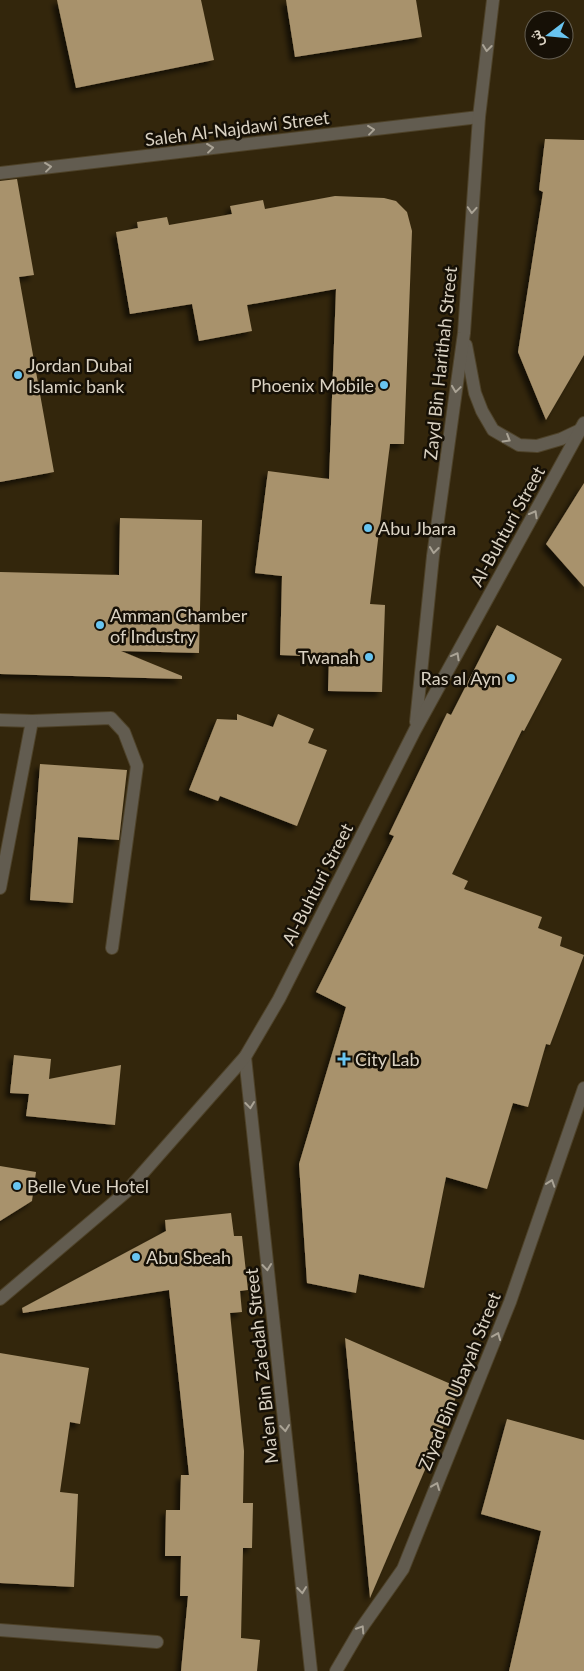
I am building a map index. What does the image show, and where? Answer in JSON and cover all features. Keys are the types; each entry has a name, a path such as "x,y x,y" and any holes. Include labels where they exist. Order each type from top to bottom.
{"street":[{"name":"Zayd Bin Harithah Street","path":"415,730 434,556 464,333 479,117 493,0"},
{"name":"Saleh Al-Najdawi Street","path":"0,173 479,117"},
{"path":"464,333 475,393 482,411 493,430 519,445 537,446 561,439 582,427"},
{"name":"Al-Buhturi Street","path":"0,1299 126,1192 245,1056 279,999 415,730 582,427"},
{"path":"0,720 32,721 111,718 124,732 137,766 112,948"},
{"path":"0,888 32,721"},
{"name":"Ma'en Bin Za'edah Street","path":"245,1056 311,1671"},
{"name":"Ziyad Bin Ubayah Street","path":"336,1671 360,1630 403,1569 510,1302 584,1088"},
{"path":"0,1630 157,1642"}],"building":[{"path":"57,0 201,0 214,60 76,88"},
{"path":"286,0 416,0 422,37 295,57"},
{"path":"545,139 584,140 584,355 546,420 518,352 543,192 539,190"},
{"name":"Jordan Dubai Islamic bank","path":"17,179 34,275 19,277 54,472 0,482 0,181"},
{"path":"335,196 384,198 396,201 407,212 412,231 404,444 390,444 370,604 385,605 382,692 328,691 329,657 280,655 282,576 255,573 268,471 329,479 336,289 247,305 252,331 199,341 192,304 130,314 116,232 138,228 137,222 167,217 169,225 232,214 230,206 263,200 265,209"},
{"path":"584,483 584,587 546,544"},
{"name":"Amman Chamber of Industry","path":"120,518 202,520 199,653 121,651 182,676 182,679 0,674 0,572 119,575"},
{"path":"497,625 562,659 524,731 522,730 452,874 468,881 464,889 542,917 538,928 562,937 560,946 584,955 550,1045 546,1044 528,1107 513,1103 487,1189 446,1177 424,1288 359,1274 356,1293 307,1283 299,1164 346,1007 316,992 394,836 389,834 447,713 451,715"},
{"path":"237,714 273,727 278,714 314,729 308,743 327,750 297,826 220,796 218,801 189,790 217,719 237,720"},
{"path":"40,764 127,770 119,840 78,837 73,903 30,900"},
{"path":"14,1055 51,1059 49,1079 121,1065 115,1125 26,1116 29,1094 10,1093"},
{"name":"Belle Vue Hotel","path":"0,1166 36,1172 32,1201 0,1221"},
{"path":"231,1213 234,1236 242,1236 248,1290 240,1291 242,1312 230,1313 244,1451 243,1503 253,1503 252,1548 243,1548 241,1638 260,1640 257,1671 181,1671 188,1596 180,1596 181,1556 165,1556 166,1510 180,1510 181,1475 189,1475 169,1290 23,1313 22,1308 166,1231 165,1220"},
{"path":"345,1338 460,1388 370,1598"},
{"path":"0,1353 89,1368 80,1424 70,1422 60,1492 78,1494 74,1587 0,1583"},
{"path":"507,1419 584,1440 584,1671 509,1671 541,1531 481,1514"}],"place":[{"name":"Jordan Dubai Islamic bank","path":"18,375"},
{"name":"Phoenix Mobile","path":"384,385"},
{"name":"Abu Jbara","path":"368,528"},
{"name":"Amman Chamber of Industry","path":"100,625"},
{"name":"Twanah","path":"369,657"},
{"name":"Ras al Ayn","path":"511,678"},
{"name":"City Lab","path":"344,1059"},
{"name":"Belle Vue Hotel","path":"17,1186"},
{"name":"Abu Sbeah","path":"136,1257"}]}
